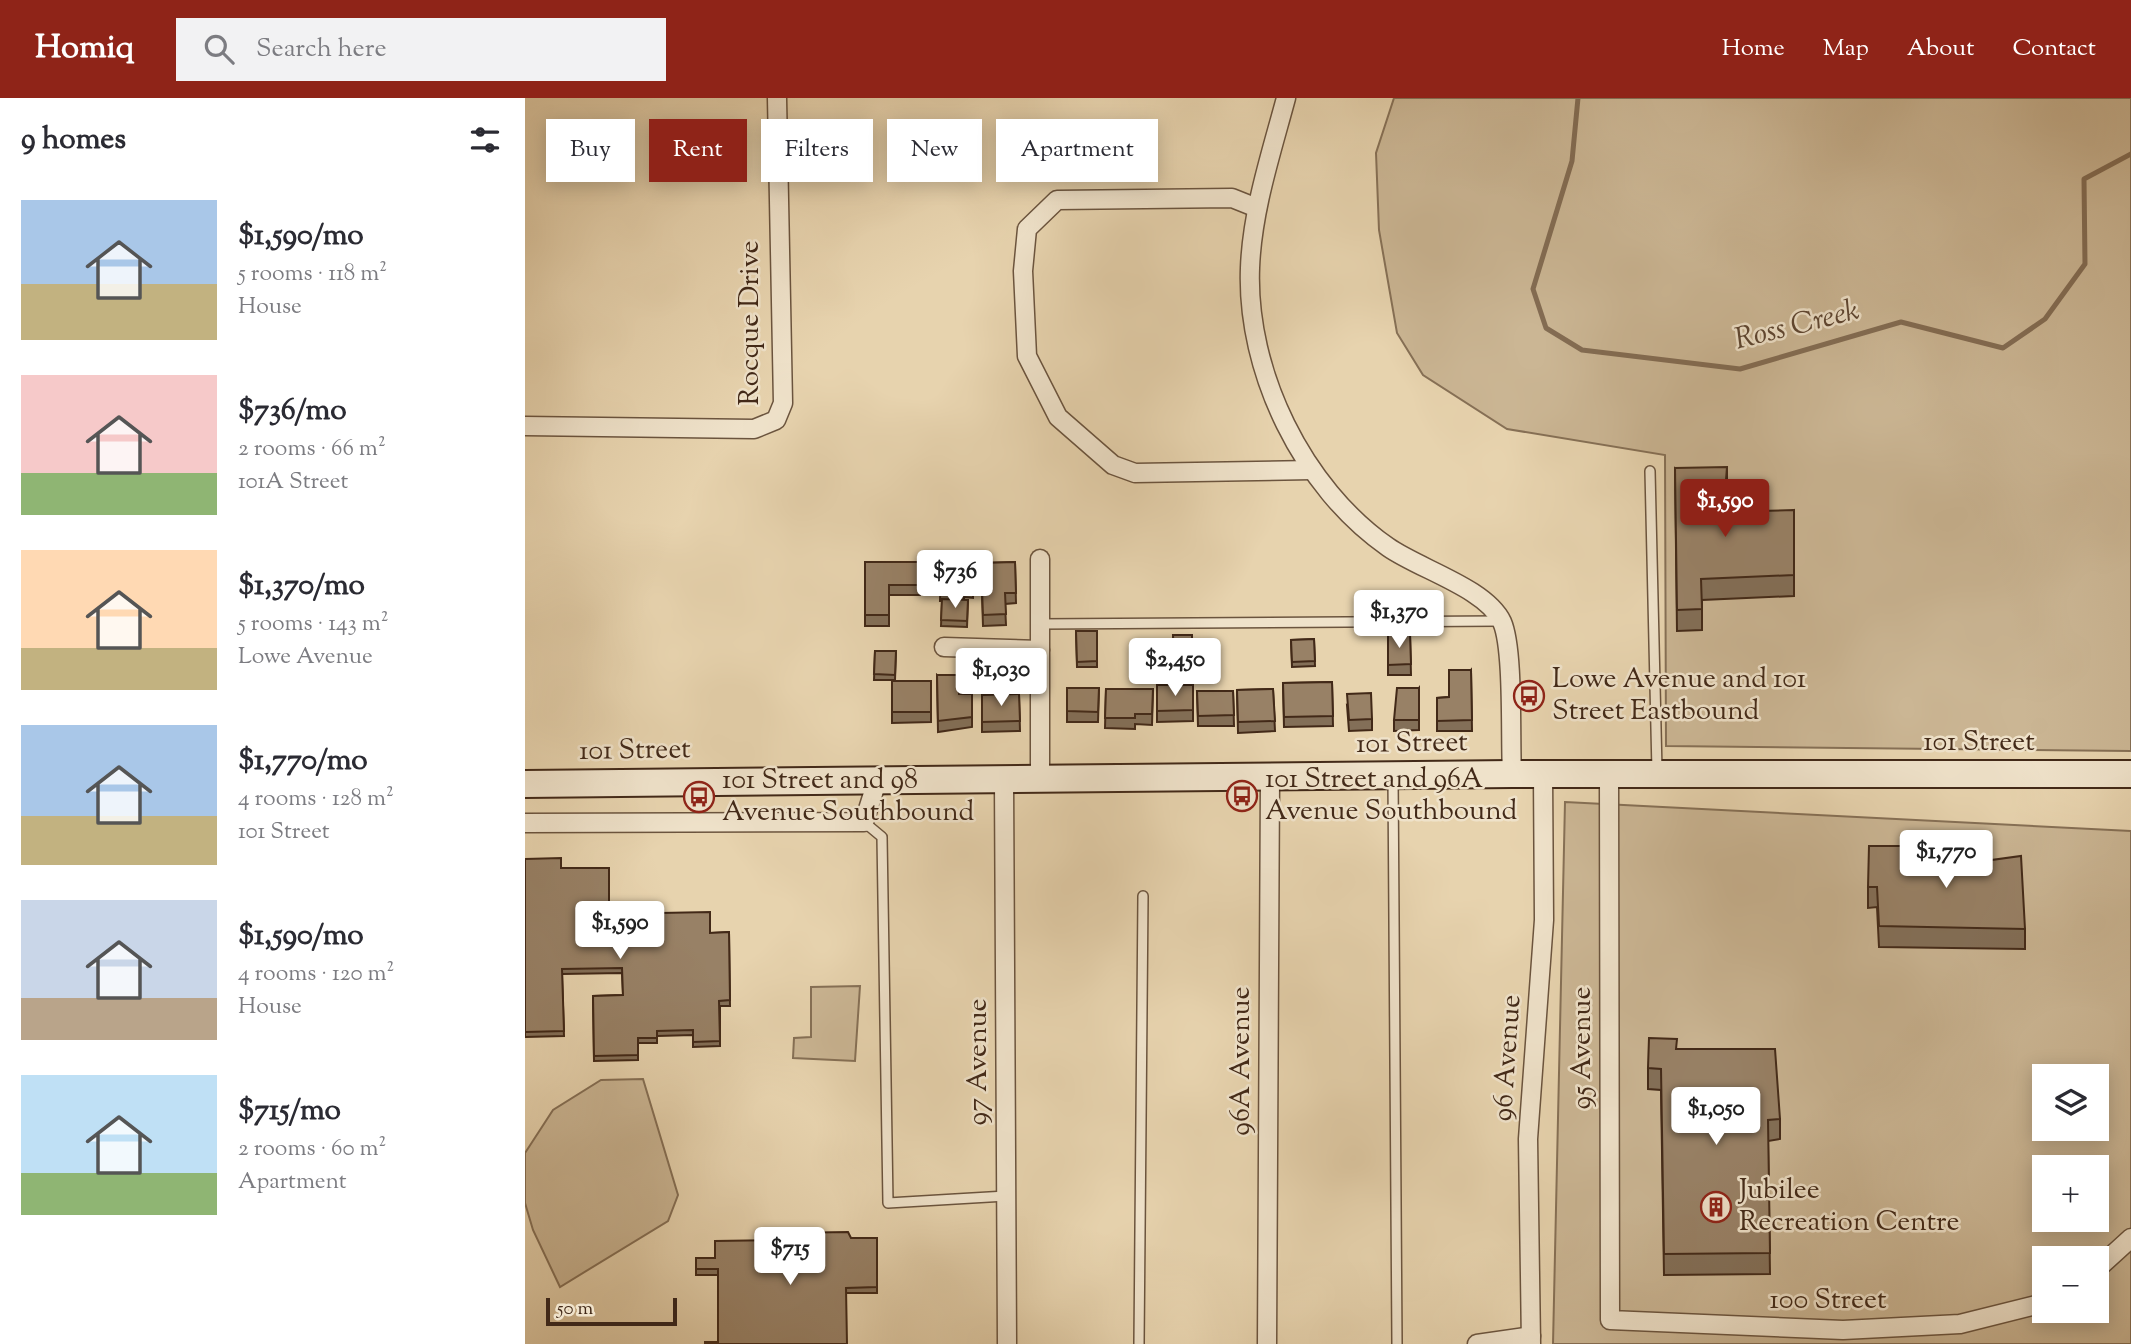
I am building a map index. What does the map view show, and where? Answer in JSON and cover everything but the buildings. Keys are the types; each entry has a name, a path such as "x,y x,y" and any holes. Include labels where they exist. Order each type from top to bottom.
{"street":[{"name":"Rocque Drive","path":"525,426 754,429 776,420 783,403 777,98"},
{"path":"1286,98 1257,208 1250,267 1250,300 1258,348 1272,392 1312,470 1345,508 1381,542 1482,599 1501,621 1508,651 1511,774"},
{"path":"1257,208 1233,198 1057,200 1027,229 1023,271 1027,356 1058,417 1113,465 1123,470 1135,473 1312,470"},
{"path":"1040,559 1040,780"},
{"path":"944,647 1040,650"},
{"name":"101 Street","path":"525,784 1511,774 2131,774"},
{"name":"96 Avenue","path":"1531,1340 1528,1139 1544,920 1543,775"},
{"name":"95 Avenue","path":"1609,776 1610,1320"},
{"name":"96A Avenue","path":"1267,1344 1270,778"},
{"path":"525,823 864,822 877,780"},
{"name":"97 Avenue","path":"1004,781 1007,1344"},
{"path":"2109,1258 2131,1238"},
{"name":"100 Street","path":"1610,1320 1843,1330 1959,1324 2032,1308"},
{"path":"1477,1344 1531,1340"}],"lane":[{"path":"1650,471 1657,776"},
{"path":"1040,624 1501,621"},
{"path":"1393,775 1397,1344"},
{"path":"864,822 882,837 888,1203 1006,1196"},
{"path":"1139,1344 1143,896"}],"shaded area":[{"path":"1394,98 2131,98 2131,751 1666,746 1665,455 1507,429 1423,375 1397,333 1379,230 1376,153"},
{"path":"1565,802 2131,831 2131,1344 1553,1344"},
{"path":"860,986 855,1061 793,1058 794,1038 811,1037 811,987"},
{"path":"643,1079 678,1195 668,1221 560,1287 533,1230 525,1203 525,1153 553,1110 601,1080"}],"waterway":[{"name":"Ross Creek","path":"1578,98 1572,161 1533,289 1546,328 1582,350 1740,369 1901,322 2003,348 2045,319 2085,264 2084,179 2131,154"}],"place":[{"name":"Lowe Avenue and 101 Street Eastbound","path":"1529,696"},
{"name":"101 Street and 96A Avenue Southbound","path":"1242,796"},
{"name":"101 Street and 98 Avenue Southbound","path":"699,797"},
{"name":"Jubilee Recreation Centre","path":"1716,1207"}]}
